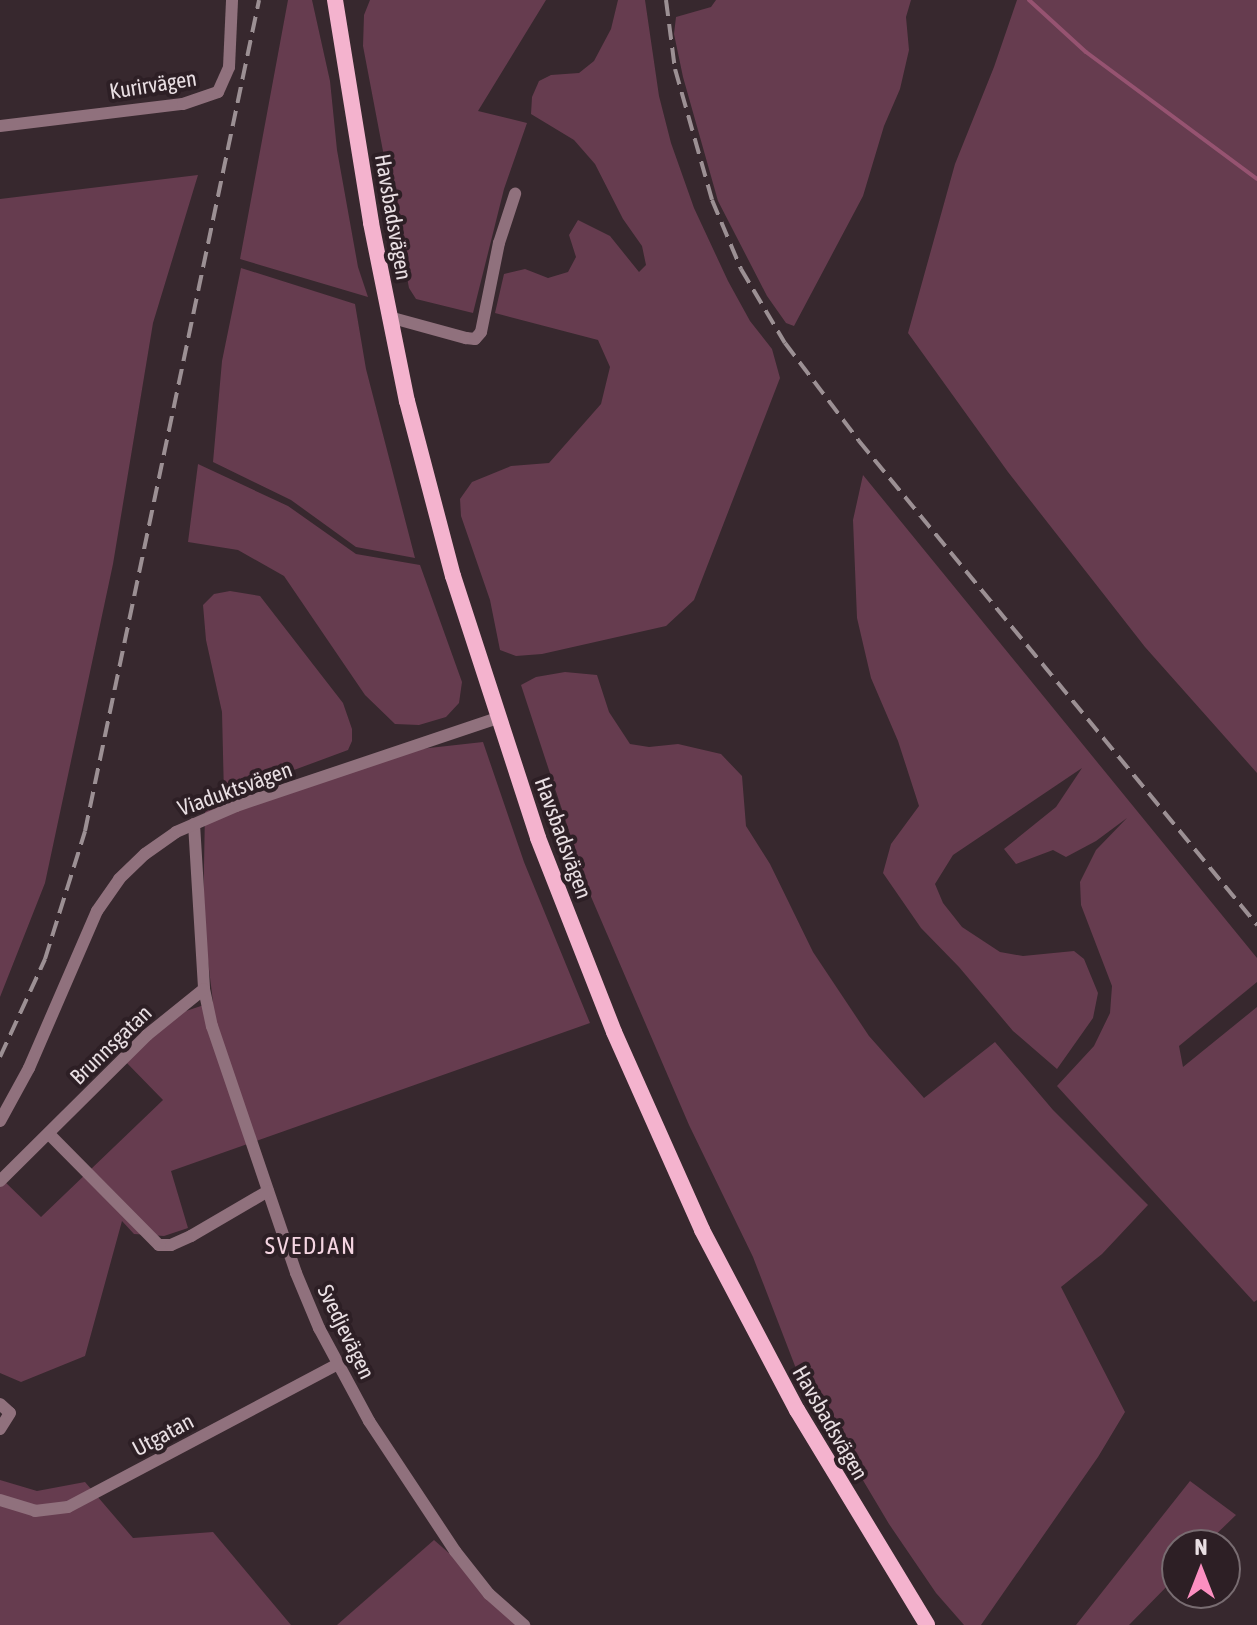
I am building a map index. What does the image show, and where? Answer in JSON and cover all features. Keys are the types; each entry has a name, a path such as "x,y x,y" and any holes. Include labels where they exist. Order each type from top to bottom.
{"main road":[{"name":"Havsbadsvägen","path":"335,0 357,145 389,317 430,491 498,718 578,945 702,1230 797,1410 927,1625"}],"street":[{"name":"Kurirvägen","path":"0,126 183,104 218,92 229,67 232,0"},
{"path":"389,317 475,339 481,332 499,243 515,194"},
{"name":"Viaduktsvägen","path":"0,1121 29,1068 97,911 119,879 145,854 176,832 236,806 498,718"},
{"name":"Svedjevägen","path":"194,824 204,989 212,1026 296,1273 338,1364 369,1421 455,1551 489,1594 524,1625"},
{"name":"Brunnsgatan","path":"0,1181 147,1035 204,989"},
{"path":"49,1134 153,1241 171,1245 268,1191"},
{"name":"Utgatan","path":"0,1500 35,1511 68,1507 338,1364"},
{"path":"0,1404 10,1413 0,1429"}],"shaded area":[{"path":"288,0 312,0 330,81 337,150 358,267 368,297 240,259"},
{"path":"370,0 546,0 478,111 527,123 504,189 473,313 416,299 409,288 363,46 364,15"},
{"path":"618,0 645,0 659,96 671,143 694,208 750,321 772,349 780,378 694,600 666,626 542,654 516,656 500,650 490,600 461,516 460,499 472,482 511,466 549,463 601,404 610,367 598,340 495,313 504,274 525,269 548,278 568,272 576,257 569,235 578,220 610,236 639,272 646,265 642,246 623,219 595,164 574,140 531,114 532,97 539,81 551,75 579,73 594,61 611,29"},
{"path":"716,0 911,0 906,17 909,50 900,89 884,126 863,196 794,326 786,323 767,296 718,201 683,77 674,34 676,17 711,7"},
{"path":"1017,0 1257,0 1257,773 1145,647 1008,472 908,333 955,164"},
{"path":"198,175 153,323 113,564 45,883 0,997 0,199"},
{"path":"241,268 355,304 366,369 415,558 356,547 291,500 213,462 222,361"},
{"path":"198,464 288,506 356,554 420,565 462,682 459,703 446,717 419,725 395,724 365,695 284,576 238,550 188,542"},
{"path":"863,475 1257,958 1257,982 1179,1046 1183,1067 1257,1007 1257,1300 1254,1302 1057,1086 1094,1046 1110,1013 1112,986 1081,905 1080,882 1096,850 1127,818 1096,841 1066,857 1053,850 1016,864 1004,849 1056,807 1082,768 953,855 935,884 943,903 962,927 1000,952 1023,956 1074,951 1084,959 1098,993 1093,1018 1057,1069 1013,1031 921,928 883,873 891,844 919,806 898,741 871,678 857,618 853,520"},
{"path":"230,591 260,596 343,703 352,729 352,741 348,750 224,796 222,712 206,640 203,605 214,594"},
{"path":"565,672 597,675 609,712 630,744 649,747 678,744 721,754 742,776 746,826 770,864 813,952 869,1036 924,1098 995,1042 1053,1110 1148,1205 1102,1254 1061,1287 1125,1412 1098,1457 981,1625 964,1625 936,1593 889,1524 795,1366 753,1257 689,1125 589,892 521,685 536,677"},
{"path":"483,742 524,862 590,1023 171,1171 188,1228 164,1236 134,1234 122,1221 85,1356 21,1382 0,1373 0,1177 41,1217 163,1100 123,1059 180,1013 213,1002 203,920 205,811 420,749"},
{"path":"0,1480 37,1491 85,1482 133,1538 213,1532 291,1625 0,1625"},
{"path":"1190,1481 1236,1515 1222,1529 1161,1529 1161,1592 1129,1625 1076,1625"},
{"path":"434,1540 531,1625 337,1625"}],"waterway":[{"path":"1029,0 1086,52 1257,179"}],"railway":[{"path":"0,1057 45,959 85,831 259,0"},
{"path":"666,0 675,69 712,200 741,269 785,343 859,441 1257,925"}],"district":[{"name":"SVEDJAN","path":"311,1246"}]}
